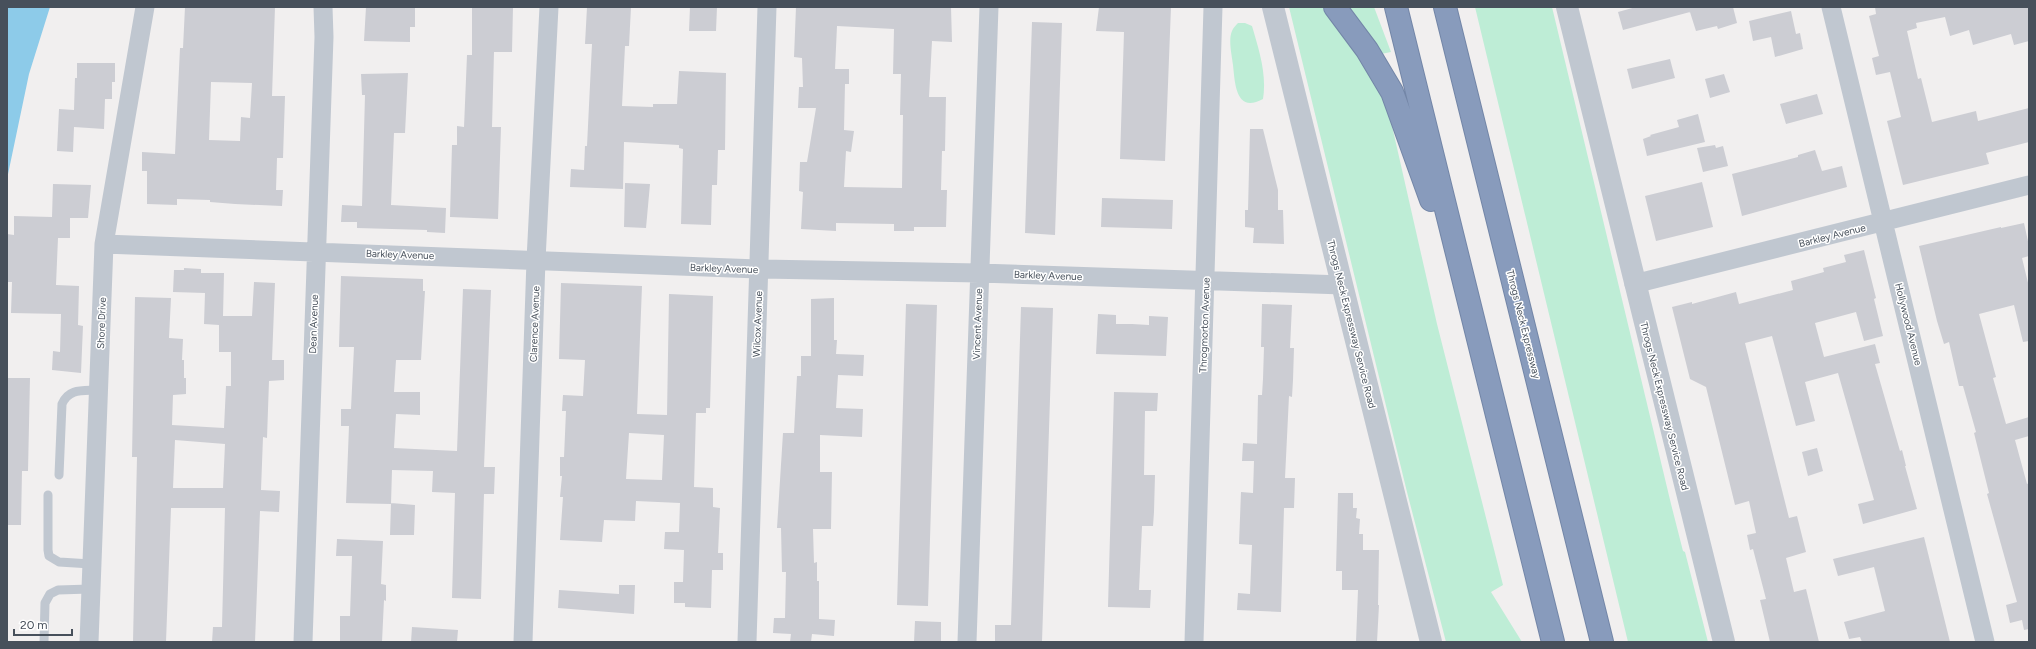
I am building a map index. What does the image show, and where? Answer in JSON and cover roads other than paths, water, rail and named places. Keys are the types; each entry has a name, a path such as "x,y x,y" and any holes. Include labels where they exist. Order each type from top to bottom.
{"highway":[{"path":"1335,7 1367,50 1392,92 1473,320"},
{"path":"1396,7 1553,642"},
{"name":"Throgs Neck Expressway","path":"1445,7 1602,642"}],"street":[{"name":"Shore Drive","path":"89,642 104,244 145,7"},
{"name":"Dean Avenue","path":"303,642 315,251 324,36 323,7"},
{"name":"Clarence Avenue","path":"523,642 536,260 549,7"},
{"name":"Wilcox Avenue","path":"747,642 767,7"},
{"name":"Vincent Avenue","path":"967,642 988,7"},
{"name":"Throgmorton Avenue","path":"1194,642 1213,7"},
{"name":"Throgs Neck Expressway Service Road","path":"1273,7 1343,285 1430,642"},
{"name":"Throgs Neck Expressway Service Road","path":"1567,7 1634,284 1724,642"},
{"name":"Hollywood Avenue","path":"1831,7 1985,642"},
{"name":"Barkley Avenue","path":"1634,284 2029,185"},
{"name":"Barkley Avenue","path":"104,244 758,269 979,273 1343,285"}],"lane":[{"path":"59,475 62,404 66,397 73,391 98,390"},
{"path":"48,495 49,556 59,562 91,564"},
{"path":"44,642 45,603 50,594 58,590 90,589"}],"water":[{"path":"7,7 50,7 29,74 7,179"}]}
